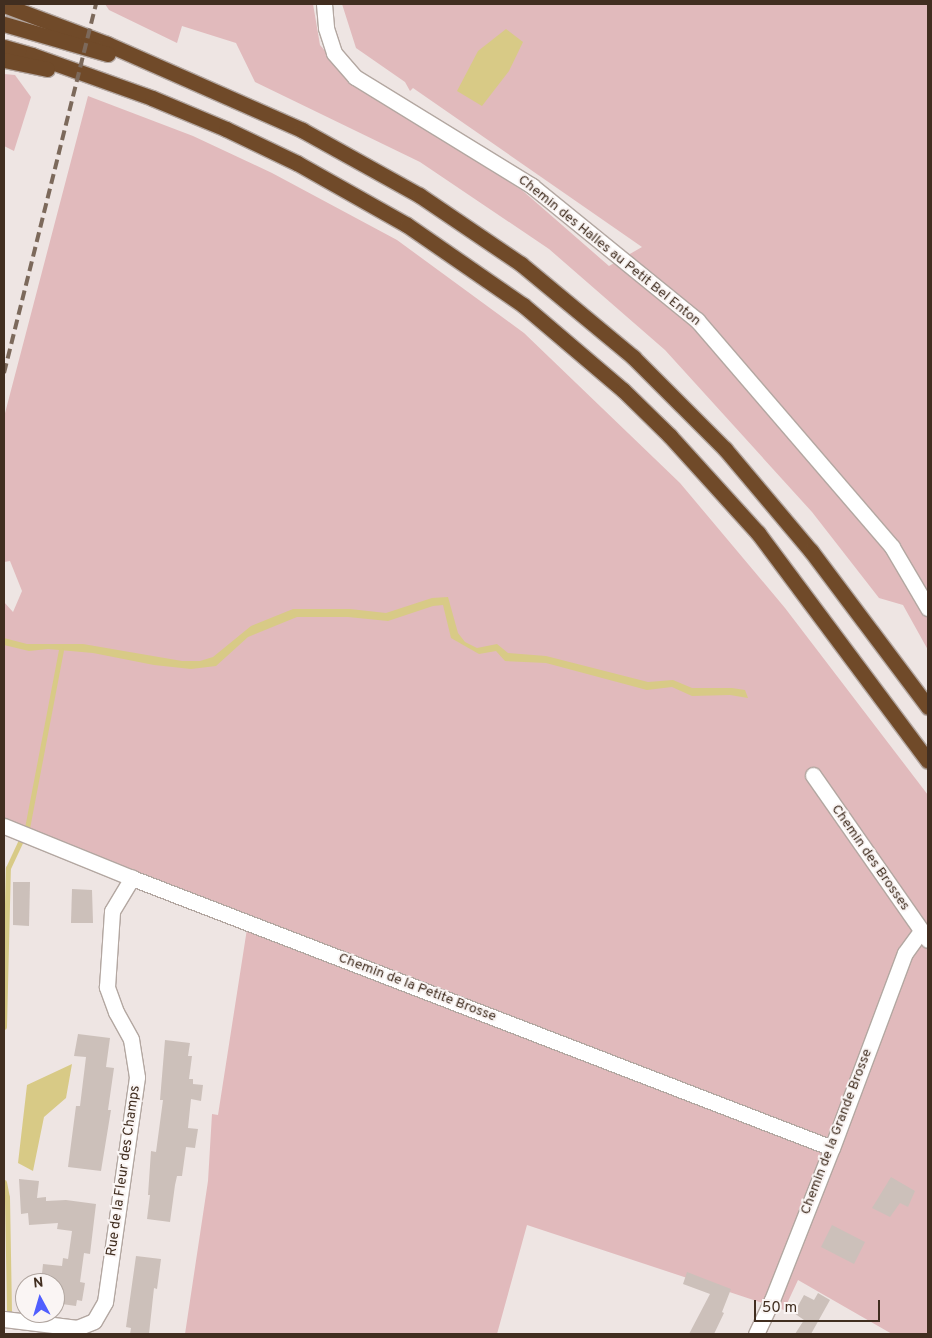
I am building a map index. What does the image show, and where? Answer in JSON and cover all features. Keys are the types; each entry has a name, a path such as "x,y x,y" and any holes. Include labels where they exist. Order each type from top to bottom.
{"highway":[{"path":"4,5 107,44 302,130 419,195 521,264 633,357 680,403 769,499 871,628 928,707"},
{"path":"4,24 191,80"},
{"path":"4,47 32,55 152,98 226,129 296,163 399,220 523,305 574,347 670,436 758,533 798,584 928,762"},
{"path":"4,60 36,66 152,98"}],"street":[{"name":"Chemin des Halles au Petit Bel Enton","path":"324,4 326,28 334,53 355,77 532,186 697,320 892,547 928,608"},
{"name":"Chemin des Brosses","path":"813,775 925,936"},
{"name":"Chemin de la Petite Brosse","path":"4,826 132,878 832,1148"},
{"name":"Rue de la Fleur des Champs","path":"4,1319 77,1328 94,1321 105,1302 137,1077 131,1039 116,1012 107,987 112,911 132,878"},
{"name":"Chemin de la Grande Brosse","path":"756,1334 772,1300 832,1148 905,953 925,936"}],"shaded area":[{"path":"105,4 313,4 320,45 356,87 436,134 523,191 609,266 642,247 413,88 410,91 405,82 356,48 342,4 928,4 928,650 903,605 879,598 812,512 665,350 549,249 420,162 255,82 236,43 182,26 177,43 109,10"},
{"path":"506,29 523,42 509,71 482,106 457,91 478,51"},
{"path":"4,74 15,75 31,97 14,151 4,146"},
{"path":"88,96 193,136 272,173 397,240 524,333 680,483 785,608 928,795 928,1334 892,1334 798,1280 784,1310 527,1225 497,1334 185,1334 208,1181 212,1114 218,1115 249,916 4,833 4,602 13,612 22,591 10,561 4,562 4,417"},
{"path":"448,597 458,633 465,642 477,648 497,644 508,653 546,656 648,682 673,680 692,688 732,688 745,690 748,698 730,695 692,696 672,687 647,690 546,663 505,661 496,651 479,654 451,638 443,605 433,606 388,621 348,617 297,617 248,637 216,666 191,669 154,665 93,653 48,649 29,651 4,645 4,638 27,644 83,644 182,661 200,661 213,657 251,626 293,609 350,609 386,613 432,598"},
{"path":"72,1064 66,1098 44,1117 33,1171 18,1163 27,1085"}],"building":[{"path":"13,882 30,882 29,926 13,925"},
{"path":"72,889 92,890 93,923 71,923"},
{"path":"78,1034 110,1038 106,1067 114,1068 108,1110 111,1110 101,1171 68,1167 76,1106 80,1106 86,1057 74,1056"},
{"path":"165,1040 190,1043 188,1056 192,1056 189,1079 193,1079 193,1084 203,1085 201,1101 191,1099 188,1128 198,1129 195,1148 186,1147 182,1176 177,1176 175,1185 170,1222 147,1219 150,1195 148,1195 151,1151 156,1152 163,1100 160,1100"},
{"path":"891,1177 915,1191 908,1207 900,1203 890,1217 872,1208"},
{"path":"19,1179 39,1181 37,1198 46,1197 46,1201 66,1200 96,1204 90,1254 84,1253 80,1282 85,1283 82,1301 77,1300 76,1306 65,1304 65,1273 42,1273 43,1264 62,1266 63,1258 68,1259 72,1231 57,1229 58,1223 29,1225 28,1213 21,1214"},
{"path":"832,1225 865,1242 854,1264 821,1247"},
{"path":"136,1256 161,1259 157,1289 154,1288 149,1334 130,1334 131,1328 126,1327"},
{"path":"687,1272 731,1289 722,1312 724,1313 714,1334 689,1334 710,1294 683,1284"},
{"path":"818,1293 830,1300 811,1334 795,1334 804,1320 794,1313 804,1295 814,1300"}],"waterway":[{"path":"27,828 61,650"},
{"path":"4,1027 8,868 21,840"},
{"path":"4,1182 7,1197 9,1311"}],"railway":[{"path":"4,373 96,4"}]}
